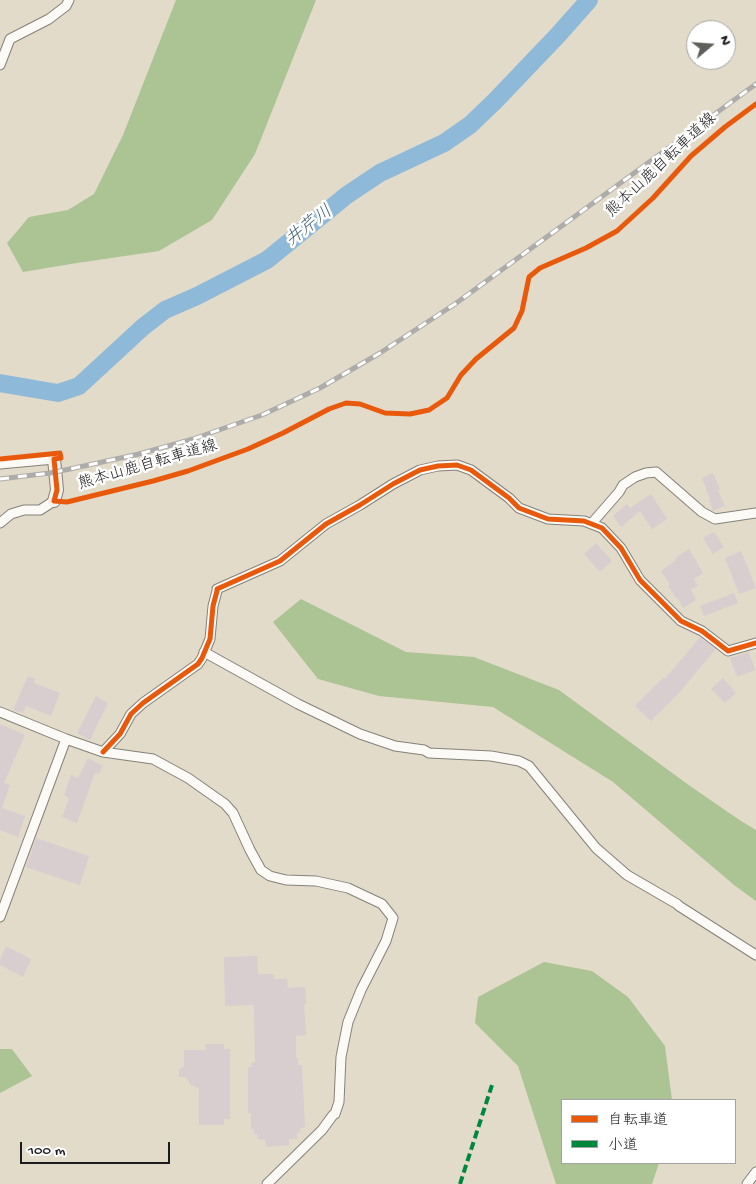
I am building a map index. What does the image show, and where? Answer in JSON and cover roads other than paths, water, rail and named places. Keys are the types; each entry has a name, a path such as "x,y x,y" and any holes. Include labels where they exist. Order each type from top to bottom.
{"main road":[{"name":"熊本山鹿自転車道線","path":"54,459 57,490 54,501"}],"street":[{"path":"0,66 10,39 50,19 66,6 69,0"},
{"path":"0,464 54,459"},
{"path":"103,752 120,734 130,714 198,664 210,638 213,606 217,589 280,561 326,524 420,470 438,466 457,465 471,470 509,498 519,508 548,519 584,521 602,528 621,548 640,580 681,621 702,631 728,651 756,643"},
{"path":"592,523 623,485 635,477 656,472 702,512 715,519 756,513"},
{"path":"0,523 11,514 24,510 40,510 54,501"},
{"path":"204,652 298,704 360,734 395,746 429,752 491,756 519,761 529,766 596,848 627,875 677,904 756,955"},
{"path":"0,712 103,752 153,759 188,778 225,804 233,813 250,850 262,870 270,876 286,880 316,881 348,888 382,904 393,918 386,941 361,990 348,1022 341,1057 339,1102 335,1114 322,1130 267,1184"},
{"path":"0,917 66,739"},
{"path":"747,1184 756,1172"}],"waterway":[{"name":"井芹川","path":"0,383 58,393 79,386 143,327 165,310 197,296 267,260 347,195 380,173 444,143 470,125 558,35 589,0"}],"railway":[{"path":"0,479 70,469 139,454 193,439 262,415 320,388 380,353 455,304 756,84"}]}
